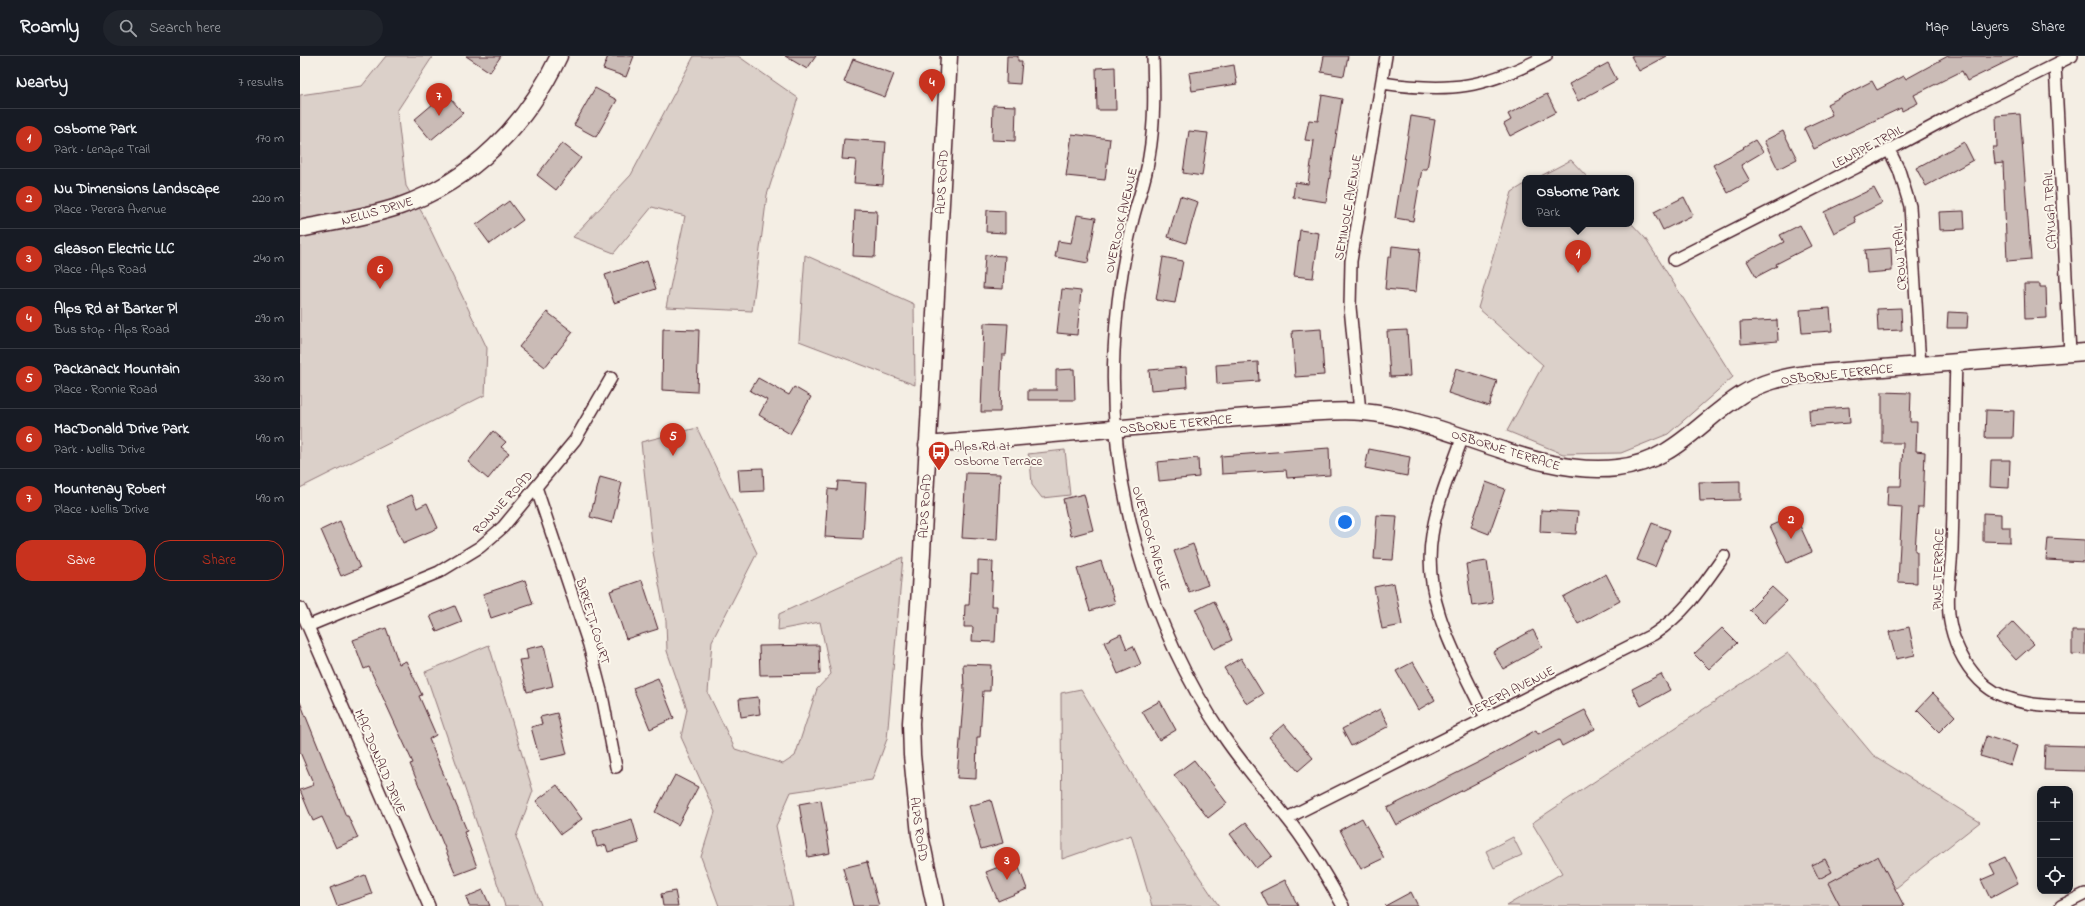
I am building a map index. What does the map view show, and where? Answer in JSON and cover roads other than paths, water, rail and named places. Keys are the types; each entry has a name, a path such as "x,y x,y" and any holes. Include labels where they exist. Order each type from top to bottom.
{"street":[{"name":"NELLIS DRIVE","path":"300,229 373,214 401,206 460,176 483,159 516,124 541,89 559,56"},
{"name":"ALPS ROAD","path":"935,906 920,835 912,755 911,723 949,56"},
{"name":"OVERLOOK AVENUE","path":"1153,56 1153,126 1149,158 1125,256 1117,307 1114,352 1116,428 1119,466 1131,528 1145,575 1164,624 1197,692 1224,736 1249,772 1287,818 1312,853 1343,906"},
{"name":"SEMINOLE AVENUE","path":"1360,412 1350,307 1351,261 1386,56"},
{"path":"1382,82 1435,89 1463,87 1508,75 1546,56"},
{"name":"LENAPE TRAIL","path":"1674,260 1889,150 1948,118 2072,56"},
{"name":"CAYUGA TRAIL","path":"2055,65 2078,352"},
{"name":"CROW TRAIL","path":"1889,150 1899,170 1910,206 1920,365"},
{"name":"OSBORNE TERRACE","path":"927,445 1116,428 1329,412 1360,412 1400,417 1547,463 1587,469 1618,468 1634,465 1665,454 1690,437 1733,401 1765,382 1806,374 2078,352"},
{"name":"PINE TERRACE","path":"1956,362 1952,547 1948,609 1950,626 1956,644 1963,660 1974,674 1986,686 1999,694 2013,700 2051,706 2085,707"},
{"name":"RONNIE ROAD","path":"308,626 456,563 480,546 502,527 575,440 611,378"},
{"path":"1463,436 1436,515 1432,536 1431,581 1443,627 1486,718"},
{"name":"BIRKETT COURT","path":"536,487 589,645 602,695 616,767"},
{"name":"PERERA AVENUE","path":"1287,818 1654,634 1673,620 1690,604 1724,556"},
{"name":"MAC DONALD DRIVE","path":"300,608 425,905"},
{"path":"2061,906 2085,894"}],"place":[{"name":"Alps Rd at Barker Pl","path":"932,102"},
{"name":"Mountenay Robert","path":"439,116"},
{"name":"Osborne Park","path":"1578,273"},
{"name":"MacDonald Drive Park","path":"380,289"},
{"name":"Packanack Mountain","path":"673,456"},
{"name":"Alps Rd at Osborne Terrace","path":"939,472"},
{"name":"Nu Dimensions Landscape","path":"1791,539"},
{"name":"Gleason Electric LLC","path":"1007,880"}]}
